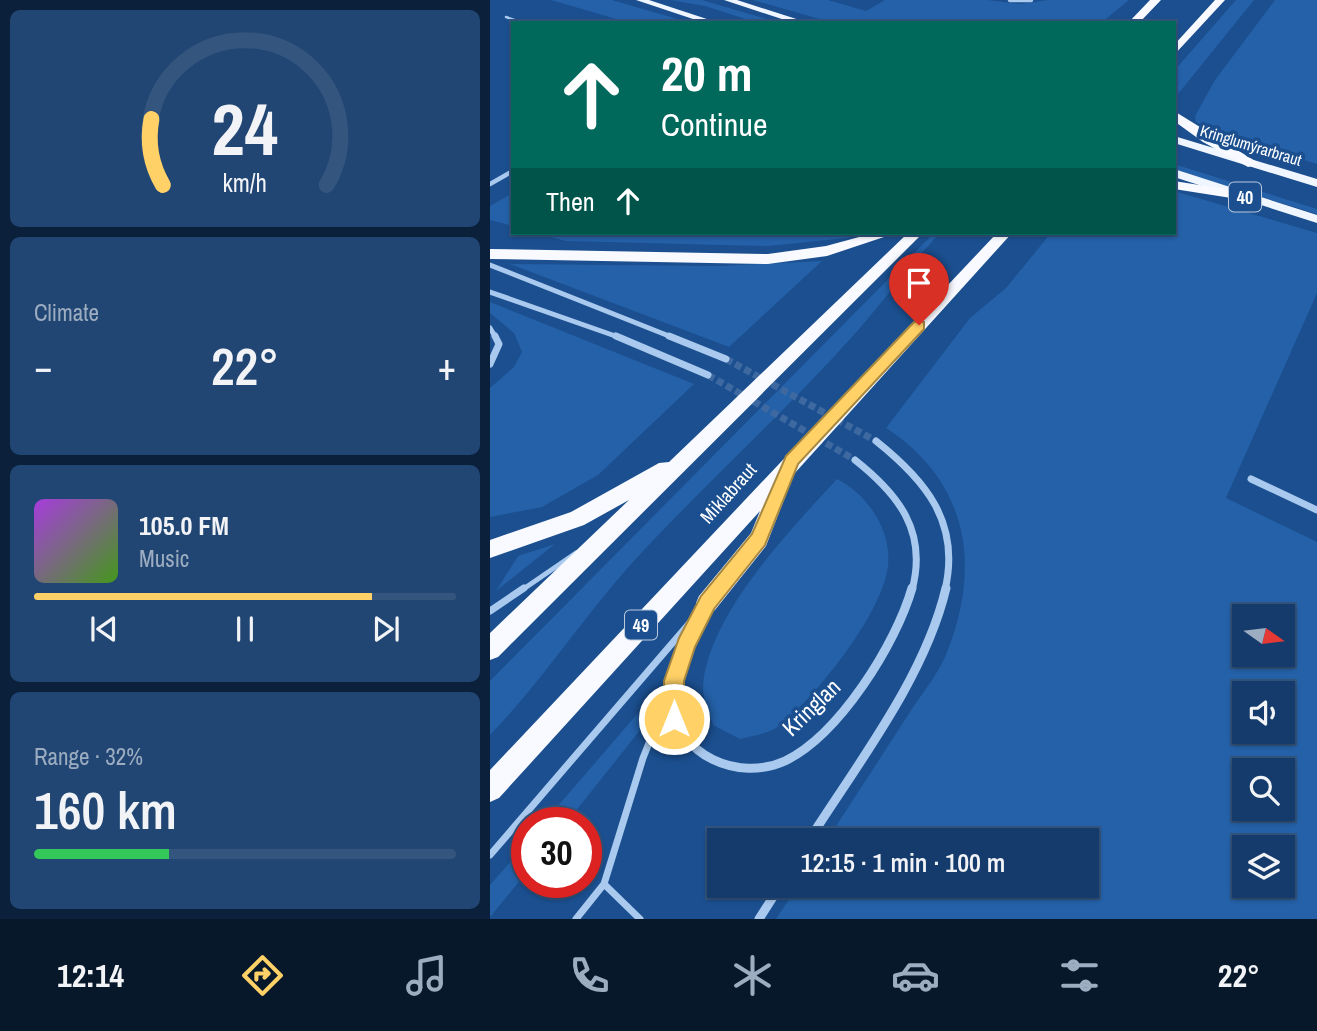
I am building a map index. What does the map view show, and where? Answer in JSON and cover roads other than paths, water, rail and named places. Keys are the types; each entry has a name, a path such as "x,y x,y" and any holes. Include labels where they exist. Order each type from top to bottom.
{"highway":[{"path":"1135,21 1156,0"},
{"path":"1176,50 1220,0"},
{"path":"1176,116 1207,139 1253,164"},
{"path":"1176,185 1244,196"},
{"path":"490,254 768,259 827,251 882,235"},
{"path":"490,649 914,235"},
{"name":"Miklabraut","path":"490,789 1003,235"},
{"path":"490,549 577,519 691,455"},
{"path":"707,603 759,539 791,461"}],"main road":[{"path":"640,0 708,21"},
{"path":"728,0 797,21"},
{"name":"Kringlumýrarbraut","path":"1176,140 1317,183"},
{"name":"40","path":"1176,174 1317,219"}],"street":[{"path":"1010,0 1031,0"},
{"path":"490,265 726,359"},
{"path":"490,292 638,344 708,375"},
{"path":"490,328 499,344 490,365"},
{"path":"817,828 924,657 944,601 948,568 946,534 937,508 924,484 909,467 876,441"},
{"name":"Kringlan","path":"707,603 686,644 674,681 674,719 687,743 722,766 755,768 778,764 812,743 866,682 898,632 910,598 915,568 910,527 901,505 887,486 855,460"},
{"path":"1251,479 1317,510"},
{"path":"759,919 772,898"}],"lane":[{"path":"506,17 517,21"},
{"path":"490,184 511,172"},
{"path":"490,611 573,554 601,541"},
{"path":"490,855 707,603"},
{"path":"576,919 604,884 643,758 674,681"},
{"path":"604,884 640,919"}],"tunnel":[{"path":"726,359 876,441"},
{"path":"708,375 855,460"}]}
